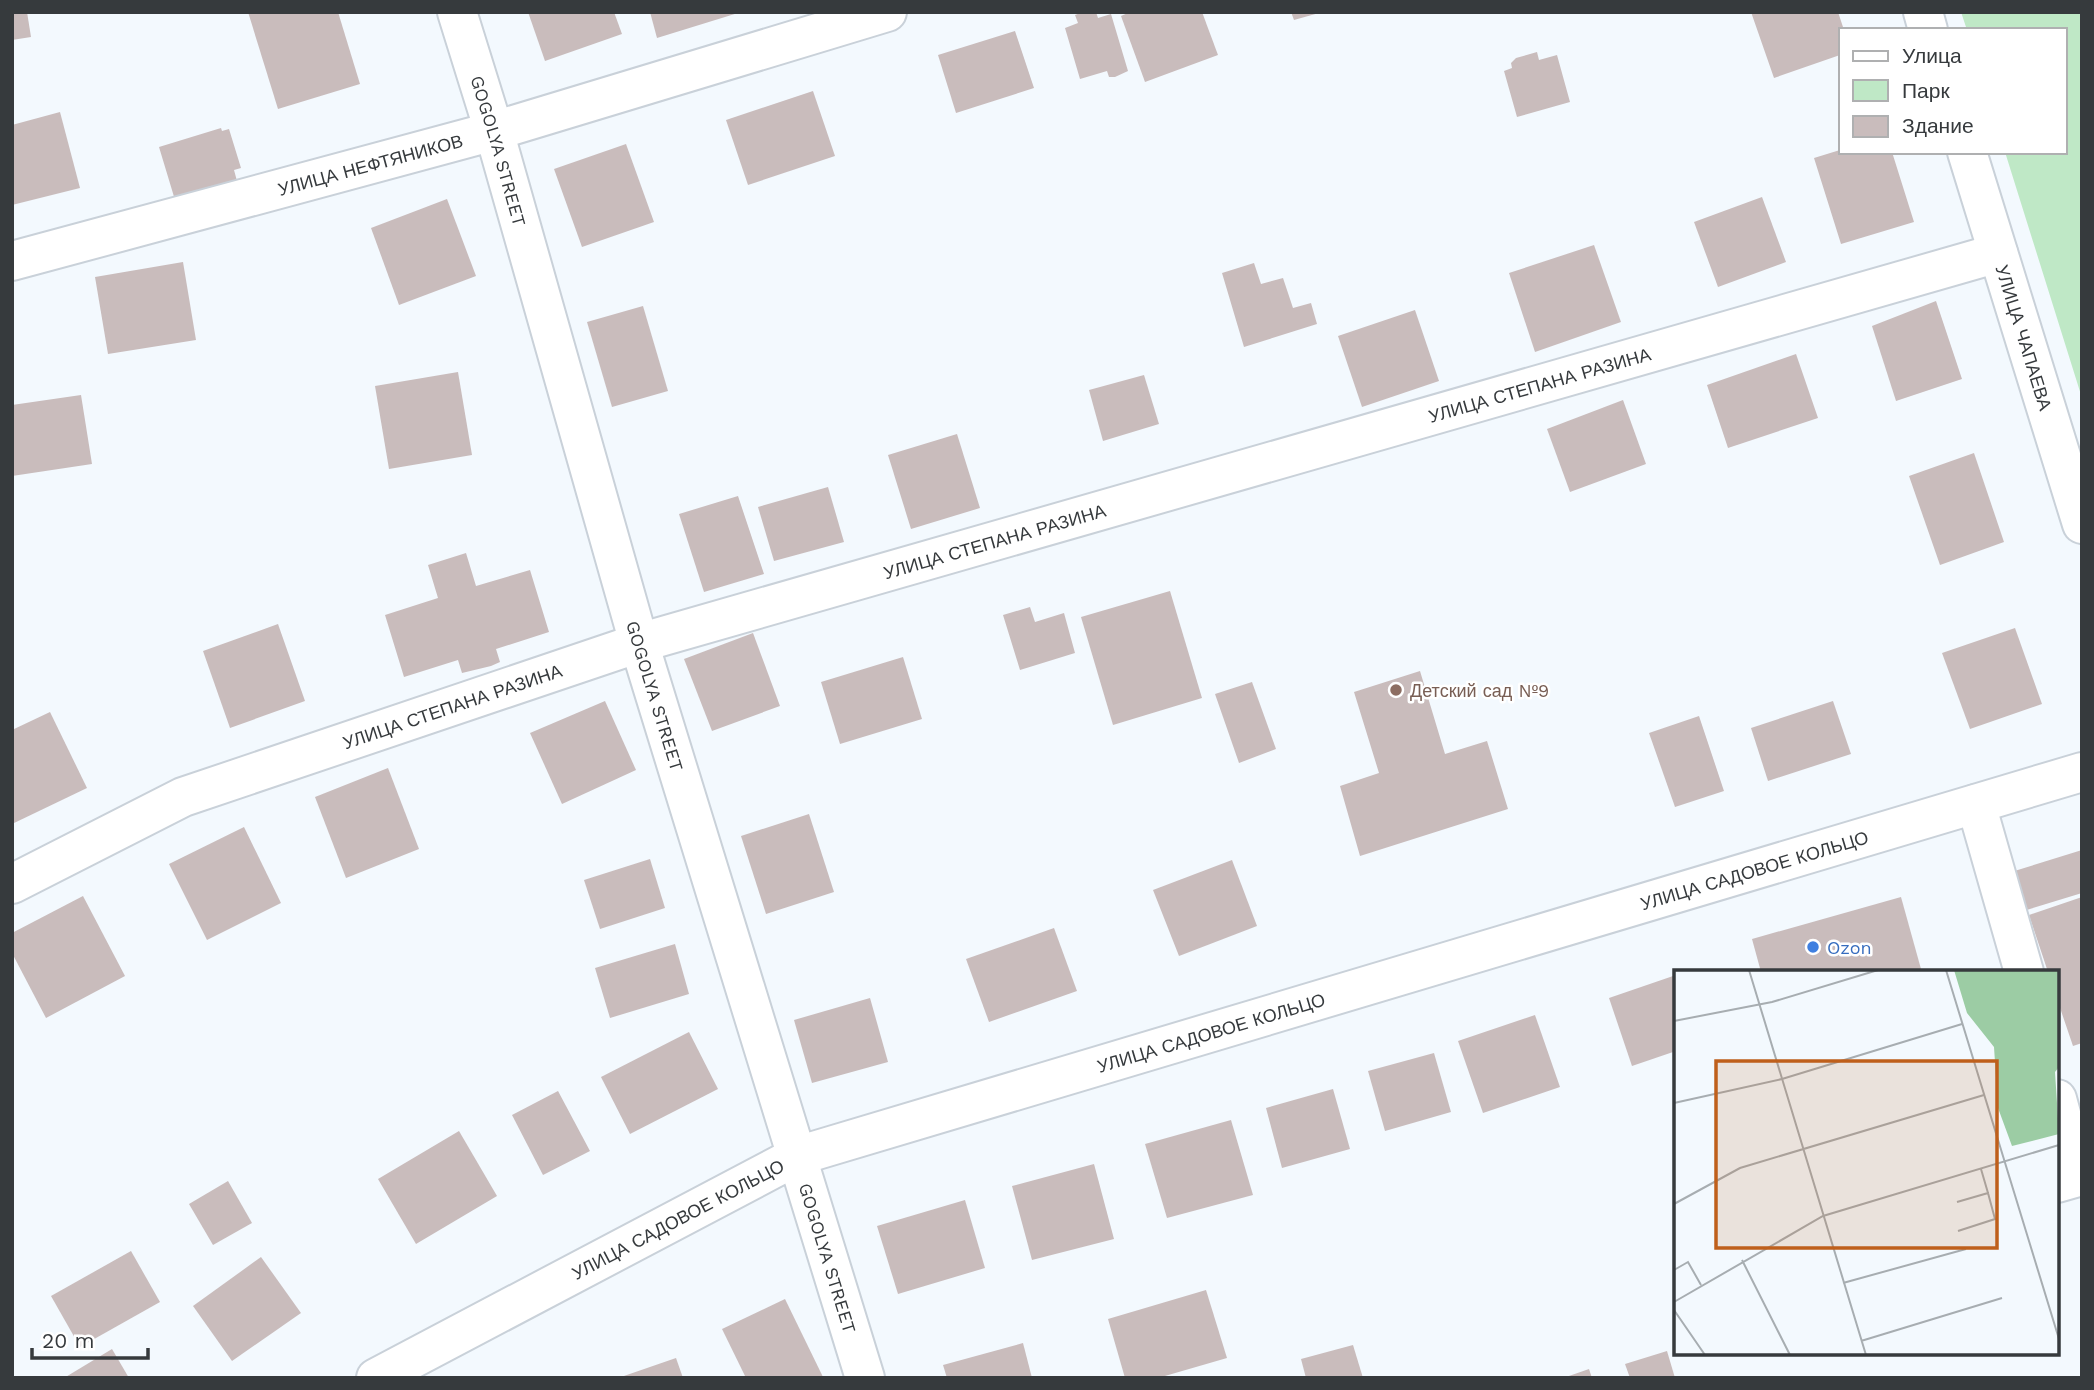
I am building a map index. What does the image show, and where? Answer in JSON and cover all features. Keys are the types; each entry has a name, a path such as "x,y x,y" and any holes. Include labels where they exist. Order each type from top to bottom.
{"street":[{"name":"GOGOLYA STREET","path":"457,12 494,131 639,643 865,1378"},
{"name":"УЛИЦА НЕФТЯНИКОВ","path":"12,261 494,131 887,12"},
{"name":"УЛИЦА ЧАПАЕВА","path":"1967,154 2082,524"},
{"name":"УЛИЦА СТЕПАНА РАЗИНА","path":"12,884 183,797 639,643 1998,253"},
{"name":"УЛИЦА САДОВОЕ КОЛЬЦО","path":"376,1378 797,1156 2082,772"},
{"path":"1976,804 2023,970"},
{"path":"2059,1106 2078,1177 2059,1182"}],"green space":[{"path":"1961,12 2082,12 2082,398 2006,154 2066,154 2066,28 1966,28"}],"building":[{"path":"12,12 27,12 31,37 12,40"},
{"path":"248,12 338,12 360,84 278,109"},
{"path":"528,12 614,12 622,34 545,61"},
{"path":"650,12 737,12 738,13 657,38"},
{"path":"1096,12 1098,18 1111,14 1128,71 1115,77 1109,77 1107,71 1080,79 1065,28 1078,23 1075,15"},
{"path":"1130,12 1202,12 1218,55 1145,82 1121,16"},
{"path":"1291,12 1318,12 1319,13 1294,20"},
{"path":"1751,12 1838,12 1843,28 1839,28 1839,55 1774,78"},
{"path":"1015,31 1034,88 956,113 938,55"},
{"path":"1537,52 1539,60 1557,55 1570,102 1517,117 1504,71 1512,68 1511,63 1516,58"},
{"path":"813,91 835,156 748,185 726,120"},
{"path":"60,112 80,188 12,205 12,125"},
{"path":"221,128 222,131 229,129 241,168 234,170 237,181 175,200 159,147"},
{"path":"626,144 654,222 582,247 554,169"},
{"path":"1839,150 1839,154 1893,154 1914,222 1841,244 1814,158"},
{"path":"1762,197 1786,262 1718,287 1694,222"},
{"path":"447,199 476,276 399,305 371,228"},
{"path":"1594,245 1621,322 1535,352 1509,273"},
{"path":"183,262 196,340 108,354 95,277"},
{"path":"1254,263 1261,284 1283,278 1293,308 1311,303 1317,324 1244,347 1222,273"},
{"path":"1936,301 1962,379 1896,401 1872,326"},
{"path":"643,306 668,391 612,407 587,322"},
{"path":"1415,310 1439,381 1362,407 1338,336"},
{"path":"1796,354 1818,418 1728,448 1707,385"},
{"path":"458,372 472,455 389,469 375,386"},
{"path":"1144,375 1159,424 1103,441 1089,390"},
{"path":"81,395 92,464 12,476 12,405"},
{"path":"1623,400 1646,464 1570,492 1547,429"},
{"path":"957,434 980,508 911,529 888,455"},
{"path":"1974,453 2004,542 1940,565 1909,476"},
{"path":"828,487 844,542 774,561 758,507"},
{"path":"738,496 764,574 704,592 679,514"},
{"path":"466,553 476,586 530,570 549,632 496,649 500,662 491,666 462,673 458,660 404,677 385,615 438,598 428,565"},
{"path":"1170,591 1202,698 1113,725 1081,617"},
{"path":"1030,607 1035,622 1064,613 1075,653 1020,670 1003,615"},
{"path":"278,624 305,701 230,728 203,651"},
{"path":"2015,628 2042,704 1970,729 1942,653"},
{"path":"753,633 780,706 712,731 684,659"},
{"path":"903,657 922,719 840,744 821,682"},
{"path":"1420,671 1445,754 1487,741 1508,809 1360,856 1340,786 1379,773 1354,692"},
{"path":"1252,682 1276,749 1239,763 1215,694"},
{"path":"605,701 636,770 562,804 530,733"},
{"path":"1833,701 1851,754 1768,781 1751,728"},
{"path":"50,712 87,788 12,824 12,730"},
{"path":"1699,716 1724,791 1675,807 1649,733"},
{"path":"388,768 419,849 346,878 315,797"},
{"path":"809,814 834,892 766,914 741,836"},
{"path":"244,827 281,903 207,940 169,864"},
{"path":"2082,850 2082,893 2020,912 2008,873"},
{"path":"650,859 665,908 600,929 584,880"},
{"path":"1232,860 1257,926 1179,956 1153,890"},
{"path":"83,896 125,976 46,1018 12,953 12,933"},
{"path":"1901,897 1921,969 1760,970 1752,939"},
{"path":"2082,897 2082,1043 2073,1046 2059,1005 2059,970 2047,970 2029,915"},
{"path":"1054,928 1077,991 989,1022 966,959"},
{"path":"675,944 689,994 610,1018 595,968"},
{"path":"1674,976 1674,1052 1632,1066 1609,998"},
{"path":"870,998 888,1062 812,1083 794,1020"},
{"path":"1535,1015 1560,1087 1483,1113 1458,1041"},
{"path":"689,1032 718,1089 630,1134 601,1077"},
{"path":"1434,1053 1451,1112 1385,1131 1368,1071"},
{"path":"1333,1089 1350,1149 1282,1168 1266,1108"},
{"path":"558,1091 590,1151 543,1175 512,1115"},
{"path":"1231,1120 1253,1195 1167,1218 1145,1144"},
{"path":"459,1131 497,1196 416,1244 378,1179"},
{"path":"1094,1164 1114,1239 1032,1260 1012,1186"},
{"path":"228,1181 252,1223 213,1245 189,1204"},
{"path":"965,1200 985,1268 898,1294 877,1226"},
{"path":"131,1251 160,1302 80,1347 51,1296"},
{"path":"261,1257 301,1313 232,1361 193,1306"},
{"path":"1206,1290 1227,1358 1158,1378 1125,1378 1108,1319"},
{"path":"785,1299 823,1377 746,1378 722,1329"},
{"path":"1023,1343 1032,1378 947,1378 943,1365"},
{"path":"1353,1345 1363,1378 1306,1378 1301,1359"},
{"path":"112,1349 129,1378 64,1378"},
{"path":"1667,1351 1675,1378 1630,1378 1625,1364"},
{"path":"676,1358 683,1378 621,1378 621,1377"},
{"path":"1589,1369 1592,1378 1566,1378 1566,1377"}],"place":[{"name":"Детский сад №9","path":"1396,690"},
{"name":"Ozon","path":"1813,947"}]}
